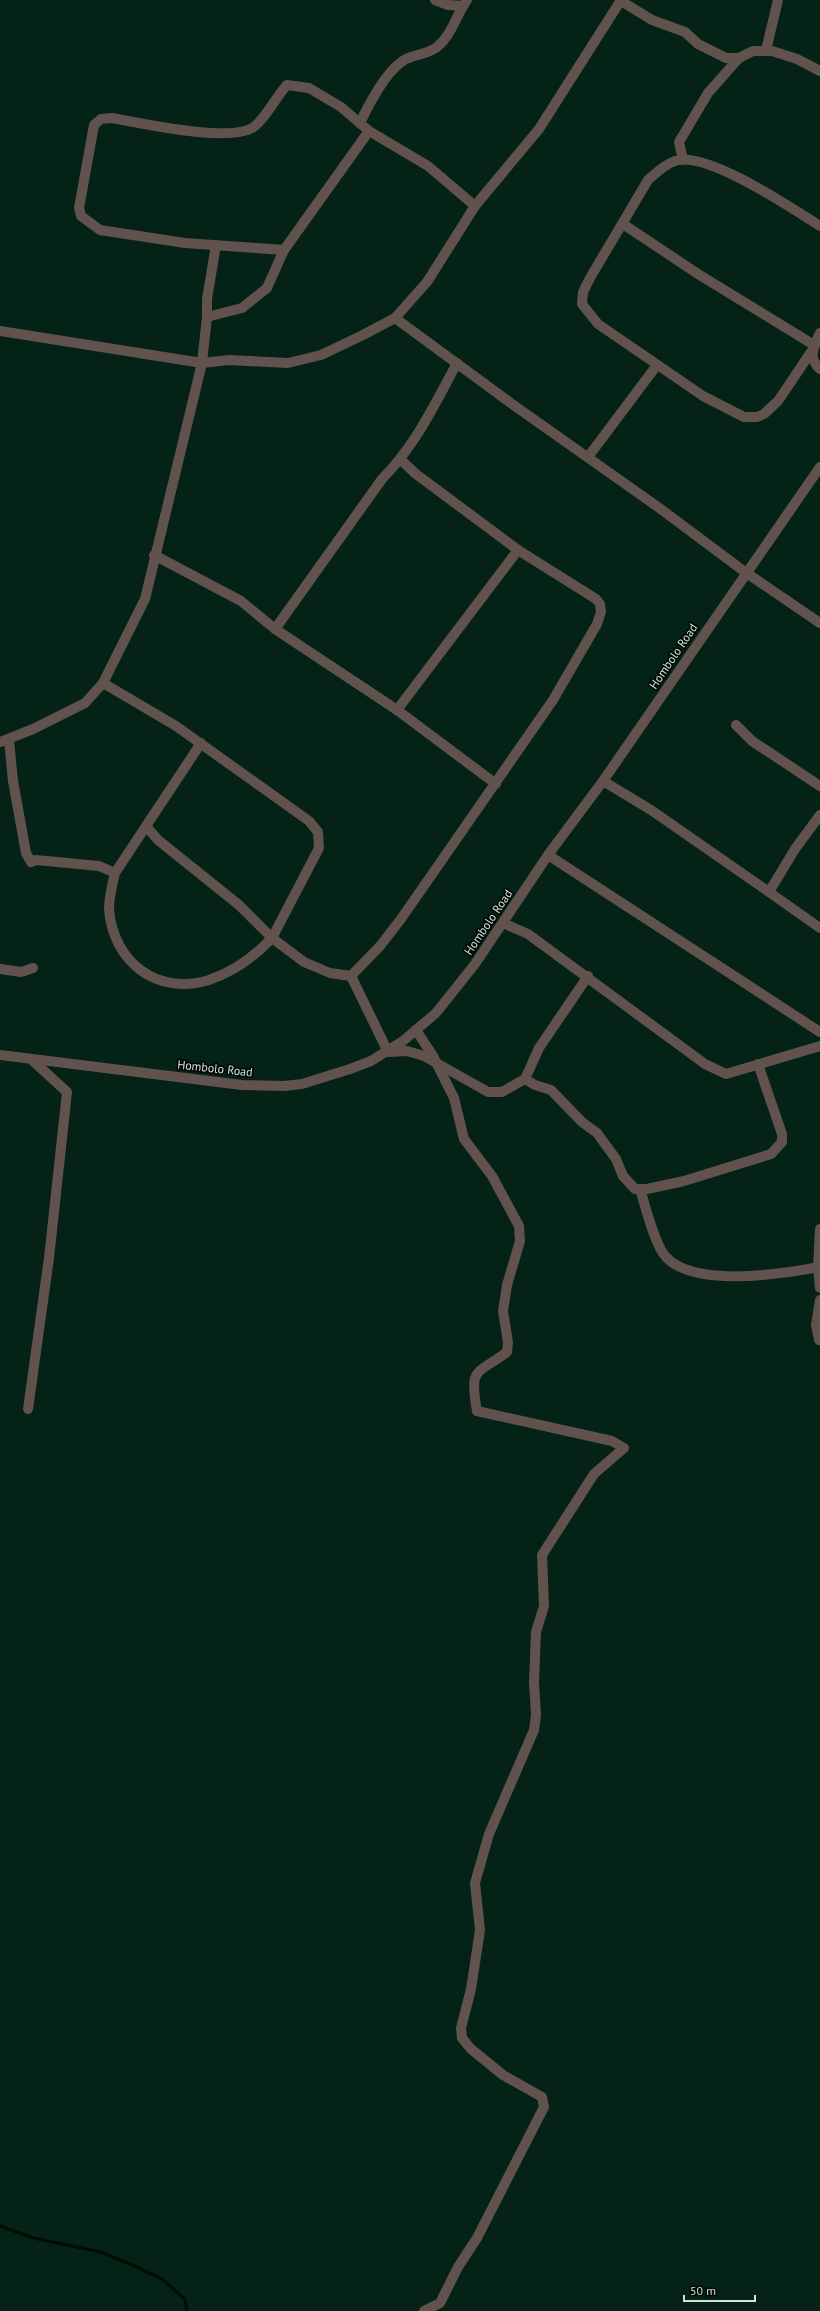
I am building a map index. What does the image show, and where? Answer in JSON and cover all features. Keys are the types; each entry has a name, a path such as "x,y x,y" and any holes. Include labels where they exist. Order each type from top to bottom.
{"street":[{"path":"435,0 448,5 465,3"},
{"path":"0,331 202,363 229,360 288,363 321,355 364,335 395,318 427,282 475,206 539,129 621,0 652,20 685,32 707,49 726,58 739,58"},
{"path":"766,50 778,0"},
{"path":"360,123 369,105 394,68 407,59 428,53 438,46 449,34 465,3"},
{"path":"683,160 679,142 708,93 739,58 753,51 766,50 797,59 820,71"},
{"path":"284,250 185,243 100,230 81,216 79,208 94,125 101,119 112,118 184,130 228,134 245,132 254,127 264,118 287,85 308,88 341,106 369,131 428,166 475,206"},
{"path":"207,317 242,308 254,300 267,288 284,250 369,131"},
{"path":"820,226 732,174 710,165 692,160 676,160 648,180 590,278 583,292 582,304 598,324 657,365 732,412 744,417 757,417 764,414 778,401 813,348 820,333"},
{"path":"623,224 813,348"},
{"path":"115,873 99,866 36,860 31,862 26,853 14,781 5,741 85,702 103,683 145,599 154,555 202,363 207,317 207,299 216,245"},
{"path":"395,318 745,572 820,623"},
{"path":"813,348 813,359 820,369"},
{"path":"275,628 382,479 401,460 458,363"},
{"path":"588,457 657,365"},
{"path":"146,826 158,840 240,905 272,938 315,967 344,977 351,976 380,946 401,919 496,784 553,700 591,638 601,612 600,604 596,599 518,550 416,474 401,460"},
{"name":"Hombolo Road","path":"0,1055 86,1067 242,1085 284,1086 302,1084 350,1069 388,1052 436,1013 475,964 548,855 603,781 745,572 820,467"},
{"path":"398,710 518,550"},
{"path":"154,555 241,601 275,628 398,710 496,784"},
{"path":"103,683 176,726 201,743 309,821 318,832 318,848 272,938 246,961 208,980 168,983 153,977 129,960 115,938 109,909 110,892 115,873 201,743"},
{"path":"736,725 749,739 820,786"},
{"path":"603,781 651,810 820,928"},
{"path":"769,892 794,849 820,815"},
{"path":"548,855 820,1032"},
{"path":"503,923 528,934 588,976 705,1064 726,1074 820,1046"},
{"path":"0,968 22,972 32,968"},
{"path":"351,976 388,1052 407,1050 424,1056 488,1092 502,1092 525,1079 539,1048 588,976"},
{"path":"416,1030 436,1063 454,1098 464,1139 492,1176 519,1226 520,1242 506,1285 503,1312 508,1342 507,1352 479,1369 474,1380 477,1411 612,1442 624,1448 594,1474 542,1555 544,1606 536,1632 534,1682 536,1715 534,1730 490,1834 475,1883 480,1930 471,1989 461,2028 462,2038 471,2049 503,2074 542,2097 544,2107 477,2238 458,2266 440,2303 424,2311"},
{"path":"28,1409 48,1258 67,1092 32,1060"},
{"path":"525,1079 535,1085 551,1090 582,1122 597,1133 616,1159 623,1176 635,1189 640,1189 684,1181 771,1154 782,1142 782,1134 758,1064"},
{"path":"640,1189 661,1250 678,1268 703,1274 754,1275 819,1267"},
{"path":"820,1229 820,1288"},
{"path":"819,1340 816,1325 820,1300"}],"waterway":[{"path":"0,2226 33,2238 101,2252 137,2267 162,2279 185,2299 187,2311"}]}
